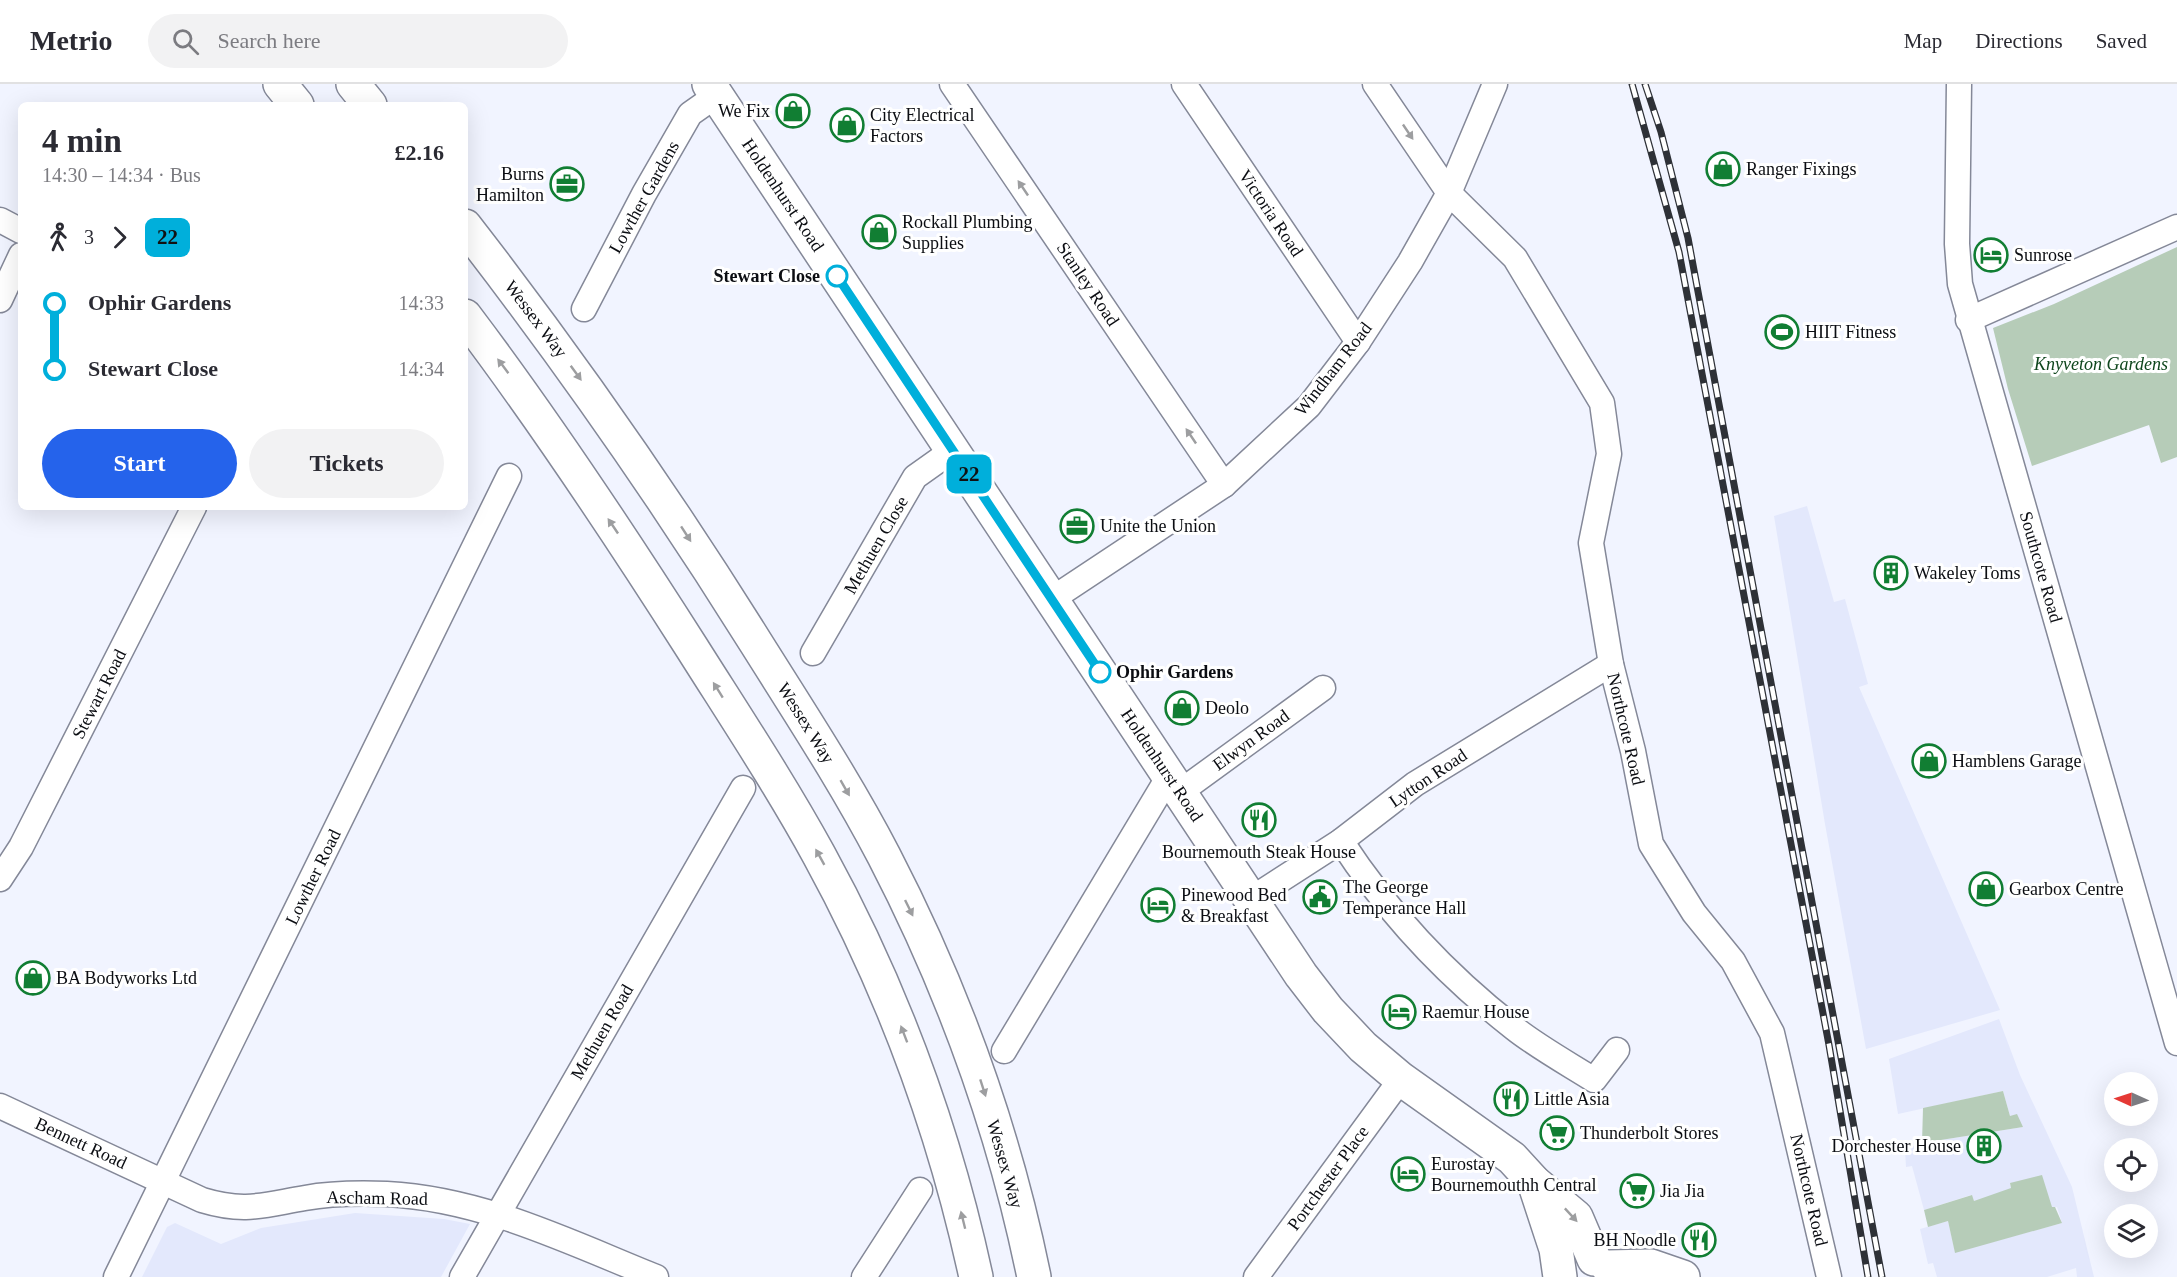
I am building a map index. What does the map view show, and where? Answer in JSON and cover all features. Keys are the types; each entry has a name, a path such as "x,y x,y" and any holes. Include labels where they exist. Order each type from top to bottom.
{"main road":[{"path":"280,84 295,102"},
{"path":"353,84 368,102"},
{"name":"Holdenhurst Road","path":"713,90 1251,899 1328,1010 1363,1047 1401,1079 1512,1158 1534,1182 1576,1217 1606,1268"},
{"name":"Wessex Way","path":"468,230 632,452 770,665 884,855 942,977 961,1024 1006,1162 1034,1277"},
{"path":"468,320 555,438 635,558 819,854 895,1010 947,1159 976,1277"},
{"name":"Holdenhurst Road","path":"1534,1182 1556,1249 1561,1277"},
{"name":"Holdenhurst Road","path":"1561,1277 1569,1265 1577,1261 1606,1268 1650,1266 1683,1277"}],"street":[{"name":"Stanley Road","path":"952,84 1224,485"},
{"name":"Victoria Road","path":"1184,84 1358,342"},
{"name":"Northcote Road","path":"1375,84 1449,193 1515,258 1602,403 1609,454 1590,543 1611,664 1633,751 1651,844 1694,913 1733,962 1772,1033 1830,1277"},
{"name":"Windham Road","path":"1052,599 1224,485 1309,406 1358,342 1410,262 1449,193 1495,84"},
{"name":"Southcote Road","path":"1959,84 1957,244 1960,284 1968,320 2177,1043"},
{"name":"Lowther Gardens","path":"584,309 644,194 690,114 713,90"},
{"path":"0,220 18,229"},
{"path":"1968,320 2177,227"},
{"path":"0,300 18,261"},
{"name":"Methuen Close","path":"813,654 915,477 953,450"},
{"name":"Lowther Road","path":"116,1277 509,476"},
{"name":"Stewart Road","path":"0,879 21,847 192,510"},
{"name":"Lytton Road","path":"1251,899 1341,841 1415,784 1611,664"},
{"name":"Elwyn Road","path":"1175,784 1323,688"},
{"path":"1004,1050 1175,784"},
{"name":"Methuen Road","path":"462,1277 743,788"},
{"path":"1341,841 1368,884 1433,959 1515,1028 1594,1080 1617,1050"},
{"name":"Portchester Place","path":"1256,1277 1401,1079"},
{"name":"Bennett Road","path":"0,1106 162,1181"},
{"name":"Ascham Road","path":"162,1181 202,1200 246,1209 349,1193 437,1199 497,1213 656,1277"},
{"path":"864,1277 921,1190"}],"shaded area":[{"path":"1807,506 1834,602 1845,599 1868,684 1859,687 2000,1010 1866,1049 1825,824 1774,516"},
{"name":"Dorchester House","path":"1999,1019 2020,1075 2072,1187 2094,1277 2077,1277 2076,1268 2047,1277 1937,1277 1933,1263 1928,1264 1920,1229 1948,1221 1955,1252 2062,1223 2057,1207 2052,1208 2010,1183 2011,1188 1998,1197 1974,1201 1971,1195 1924,1210 1912,1166 1906,1167 1905,1149 1922,1143 2023,1127 2010,1116 2003,1091 1898,1114 1889,1059"},
{"path":"355,1213 444,1219 470,1224 441,1277 142,1277 167,1227 175,1223 221,1244 261,1228"}],"green space":[{"name":"Knyveton Gardens","path":"2177,247 2177,457 2161,463 2149,425 2032,466 2008,389 1993,328 2054,304"},
{"path":"2003,1091 2010,1116 2017,1114 2023,1127 1922,1143 1923,1108"},
{"path":"2042,1175 2052,1207 2055,1207 2062,1223 1955,1253 1948,1221 1928,1227 1924,1210 1972,1195 1974,1201 2011,1188 2010,1183"}],"railway":[{"path":"1632,84 1679,252 1829,1045 1868,1277"},
{"path":"1645,84 1661,132 1688,238 1882,1277"}],"bus line":[{"name":"22","path":"837,276 1100,672"}],"place":[{"name":"We Fix","path":"793,111"},
{"name":"City Electrical Factors","path":"847,125"},
{"name":"Ranger Fixings","path":"1723,169"},
{"name":"Burns Hamilton","path":"567,184"},
{"name":"Rockall Plumbing Supplies","path":"879,232"},
{"name":"Sunrose","path":"1991,255"},
{"name":"Stewart Close","path":"837,276"},
{"name":"HIIT Fitness","path":"1782,332"},
{"name":"Unite the Union","path":"1077,526"},
{"name":"Wakeley Toms","path":"1891,573"},
{"name":"Ophir Gardens","path":"1100,672"},
{"name":"Deolo","path":"1182,708"},
{"name":"Hamblens Garage","path":"1929,761"},
{"name":"Bournemouth Steak House","path":"1259,820"},
{"name":"Gearbox Centre","path":"1986,889"},
{"name":"The George Temperance Hall","path":"1320,897"},
{"name":"Pinewood Bed & Breakfast","path":"1158,905"},
{"name":"BA Bodyworks Ltd","path":"33,978"},
{"name":"Raemur House","path":"1399,1012"},
{"name":"Little Asia","path":"1511,1099"},
{"name":"Thunderbolt Stores","path":"1557,1133"},
{"name":"Dorchester House","path":"1984,1146"},
{"name":"Eurostay Bournemouthh Central","path":"1408,1174"},
{"name":"Jia Jia","path":"1637,1191"},
{"name":"BH Noodle","path":"1699,1240"}]}
